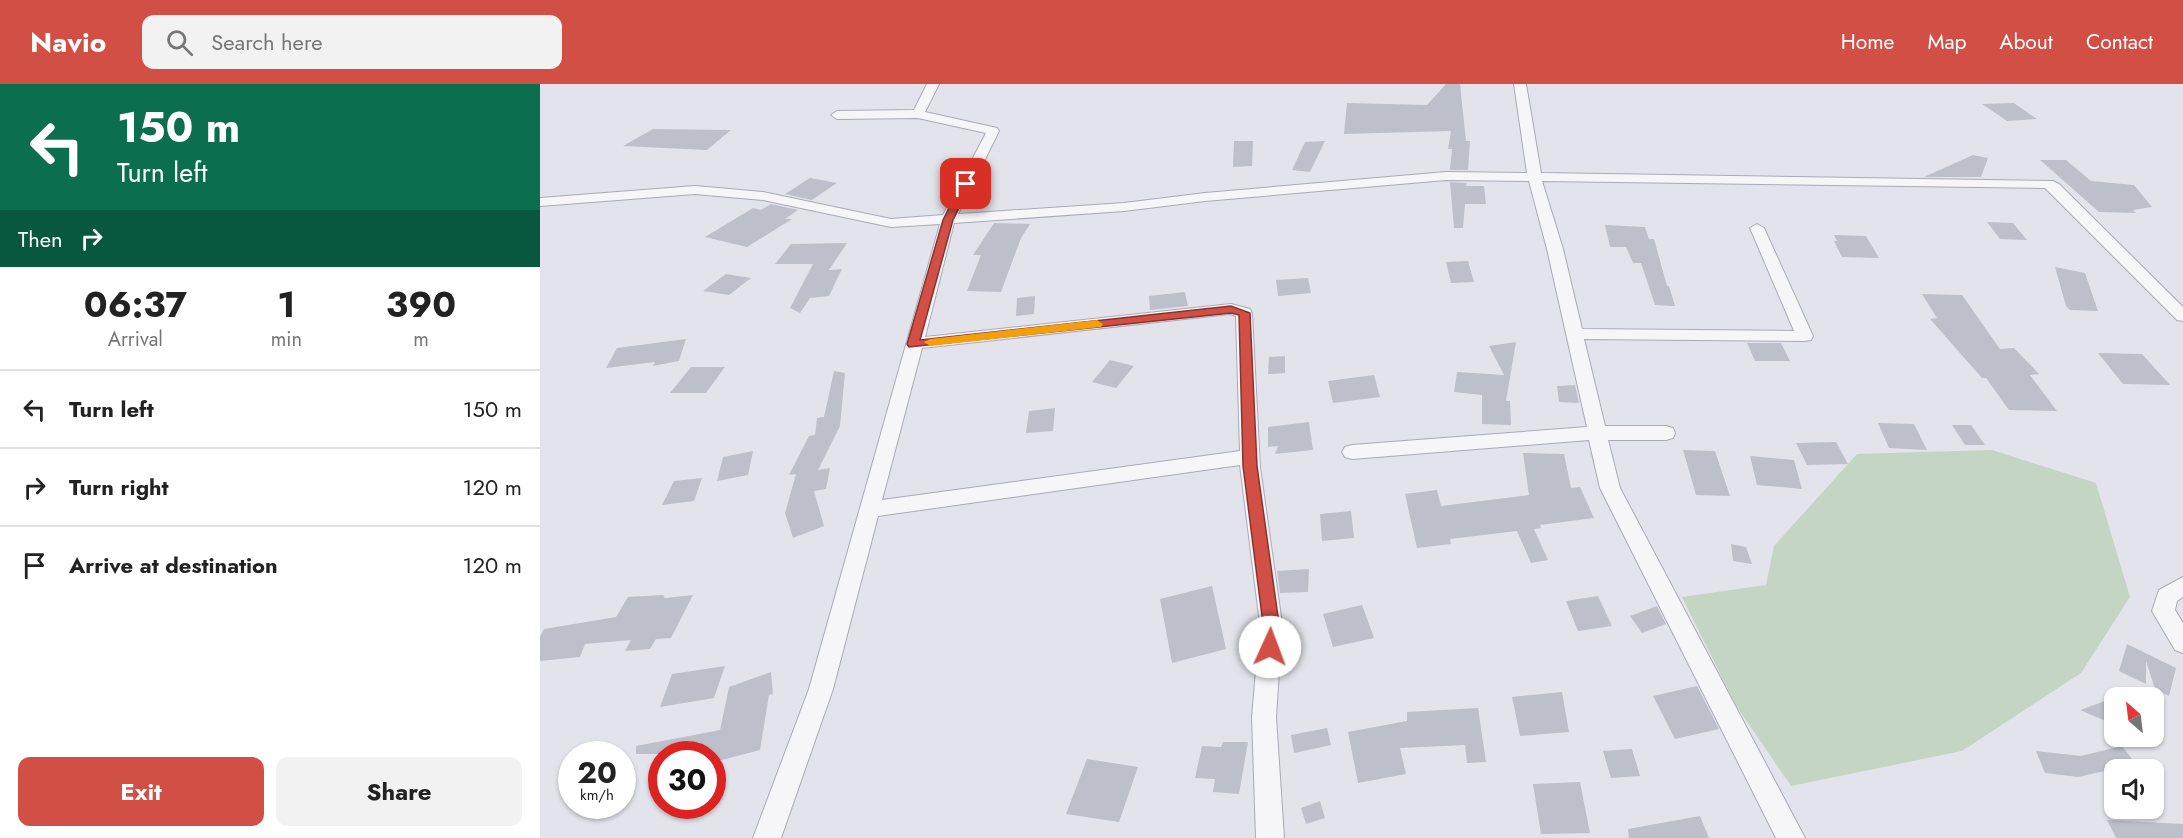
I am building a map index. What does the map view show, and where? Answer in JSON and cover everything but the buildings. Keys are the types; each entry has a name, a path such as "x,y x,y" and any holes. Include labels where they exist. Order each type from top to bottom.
{"street":[{"path":"918,114 933,84"},
{"path":"1520,84 1525,124 1544,220 1555,249 1610,488 1791,838"},
{"path":"768,838 821,688 948,220 993,131 918,114 837,115"},
{"path":"540,202 695,190 763,196 891,223 1124,207 1205,197 1446,176 2048,184 2054,187 2183,316"},
{"path":"1574,334 1805,336 1757,228"},
{"path":"913,344 1231,309 1244,313 1249,457 1271,624 1264,717 1270,838"},
{"path":"1352,452 1597,433 1666,433"},
{"path":"869,510 1249,457"},
{"path":"2183,586 2167,596 2163,611 2183,643"}],"green space":[{"path":"1992,450 2096,483 2130,597 2081,673 1962,751 1791,786 1735,704 1682,597 1766,585 1774,546 1857,454"}],"slow traffic":[{"path":"930,342 1097,324"}],"route":[{"path":"966,184 948,220 913,344 1231,309 1244,313 1250,466 1271,624 1270,647"}]}
